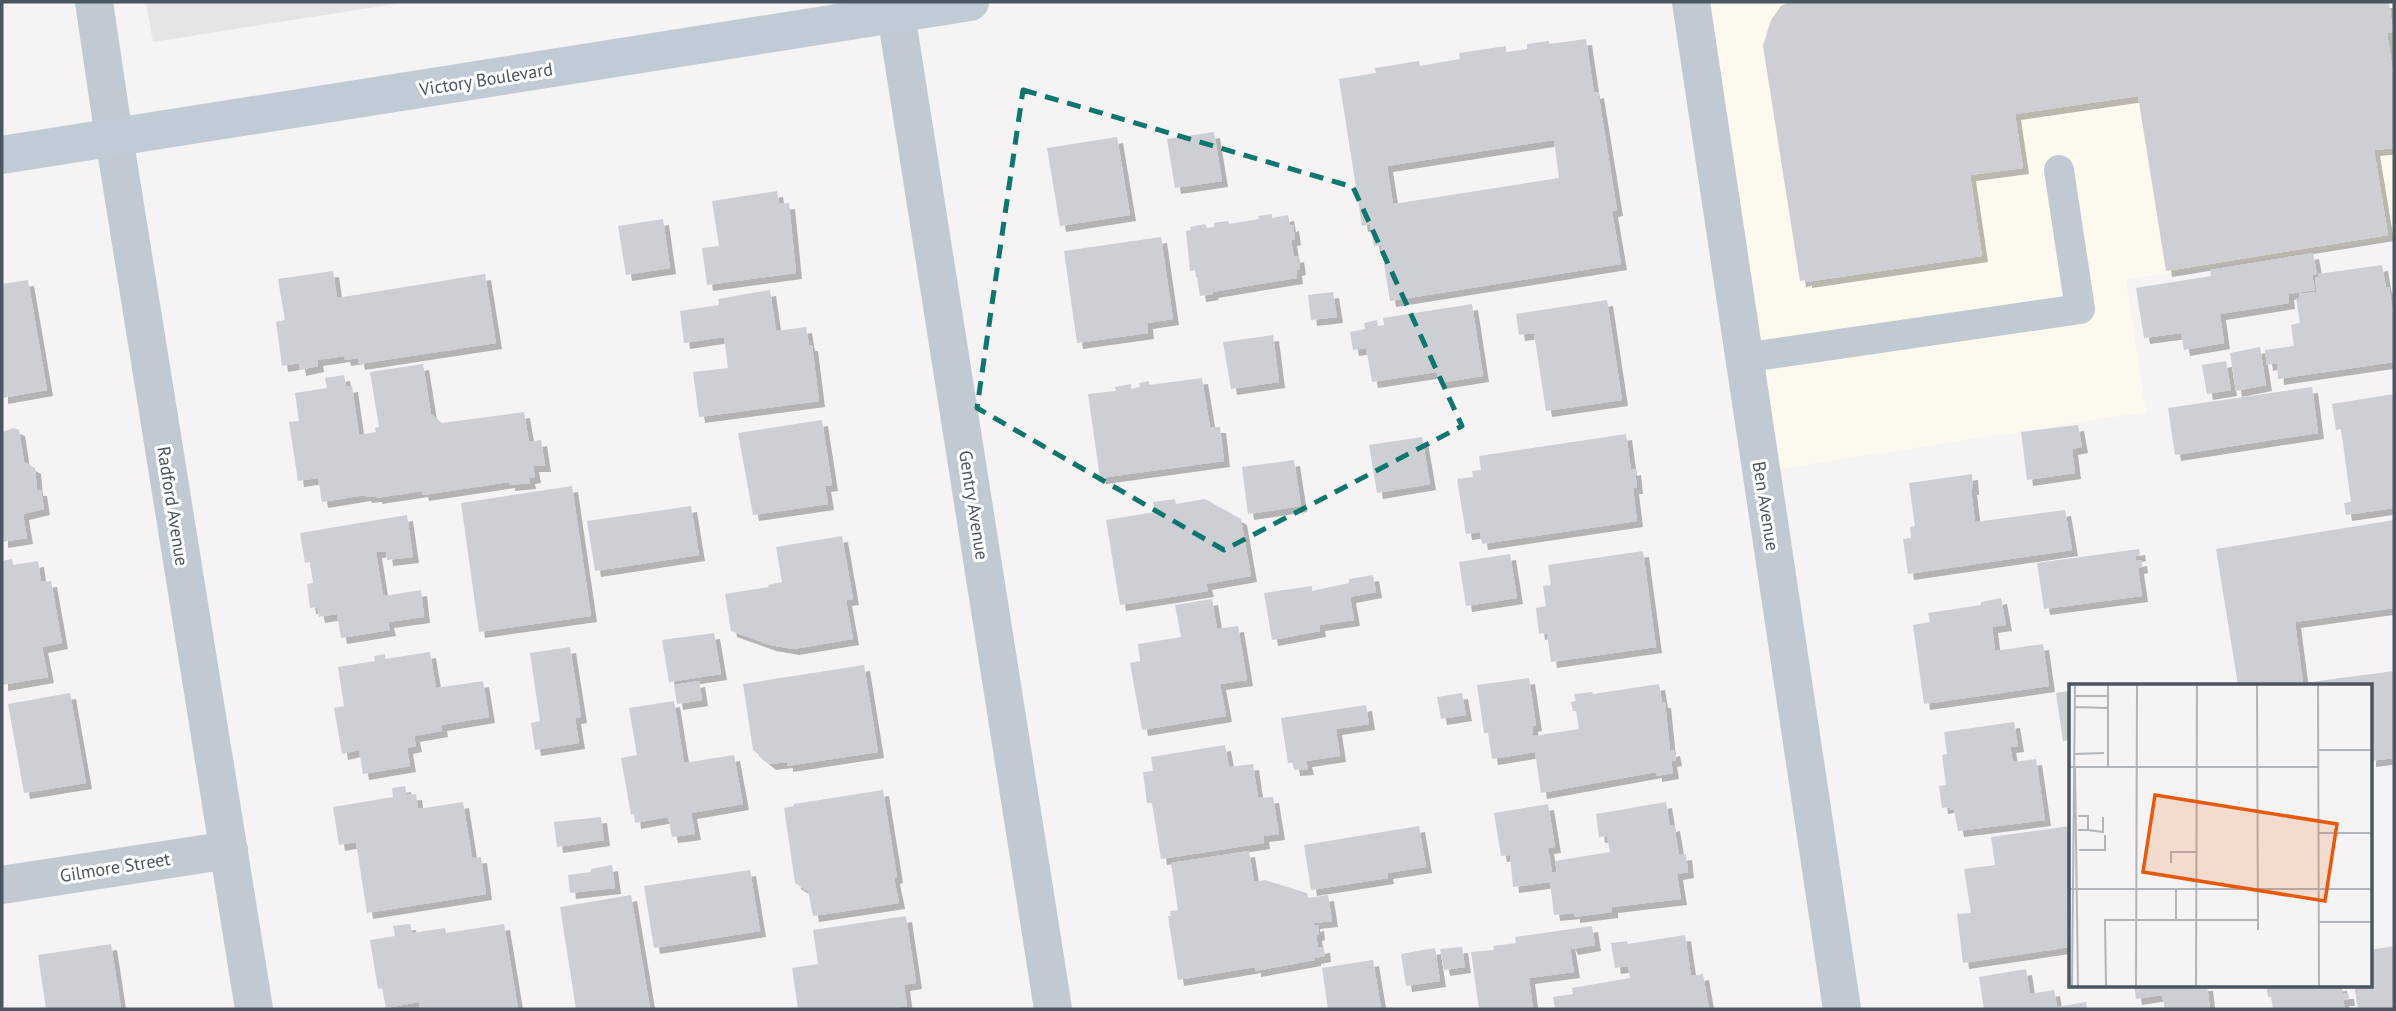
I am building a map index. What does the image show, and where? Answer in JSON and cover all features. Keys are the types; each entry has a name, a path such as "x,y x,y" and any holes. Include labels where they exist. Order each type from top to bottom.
{"main road":[{"name":"Victory Boulevard","path":"2,155 895,8 970,2"}],"street":[{"name":"Radford Avenue","path":"94,2 254,1009"},
{"name":"Ben Avenue","path":"1691,2 1842,1009"},
{"name":"Gentry Avenue","path":"895,8 1053,1009"},
{"name":"Gilmore Street","path":"2,885 229,850"}],"lane":[{"path":"1743,358 2080,309 2059,170"}],"highlighted area":[{"path":"1023,90 1353,187 1462,426 1224,550 977,408"}],"shaded area":[{"path":"146,2 407,2 153,42"},
{"path":"1684,2 2394,2 2394,239 2126,280 2146,412 1754,473"}],"building":[{"path":"1789,2 2389,2 2393,32 2387,33 2394,80 2394,148 2374,150 2388,235 2166,271 2138,96 2015,114 2023,168 1970,175 1982,256 1800,281 1763,46 1771,20 1781,6"},
{"path":"1586,39 1594,93 1598,92 1617,210 1612,211 1621,264 1390,301 1381,245 1374,246 1370,224 1362,226 1339,79 1376,73 1375,68 1419,61 1420,66 1460,59 1459,53 1506,46 1506,52 1527,49 1527,44 1549,41 1549,44","holes":["1554,140 1559,178 1393,204 1387,166"]},
{"path":"1214,132 1222,181 1175,188 1167,139"},
{"path":"1117,137 1130,215 1060,226 1047,148"},
{"path":"777,191 779,204 789,203 796,273 707,285 702,248 719,246 712,201"},
{"path":"1272,214 1272,218 1288,215 1290,226 1293,225 1295,239 1291,240 1294,257 1298,256 1300,269 1296,270 1297,278 1200,296 1196,270 1190,271 1186,231 1191,230 1190,227 1205,224 1207,228 1214,227 1214,223 1228,221 1229,224"},
{"path":"663,219 670,268 626,275 618,226"},
{"path":"1161,237 1173,319 1147,323 1148,333 1077,343 1064,251"},
{"path":"2313,253 2317,274 2312,275 2315,290 2288,294 2289,303 2220,314 2224,343 2184,350 2181,333 2144,338 2136,288 2211,276 2210,270"},
{"path":"2382,265 2394,319 2394,362 2278,379 2277,363 2267,365 2265,350 2294,346 2291,325 2300,323 2296,298 2299,298 2299,294 2317,292 2315,278 2319,277 2318,274"},
{"path":"333,271 337,298 485,274 496,343 359,364 358,358 345,360 344,356 317,360 318,366 300,370 299,363 282,366 276,322 285,320 278,279"},
{"path":"28,280 47,390 2,398 2,284"},
{"path":"770,290 776,331 806,327 809,345 812,345 819,401 699,417 693,372 728,368 724,337 684,343 680,311 719,305 718,299"},
{"path":"1333,292 1337,317 1311,320 1308,295"},
{"path":"1607,300 1622,400 1546,411 1534,333 1519,335 1516,314"},
{"path":"1472,304 1483,376 1439,383 1437,372 1372,382 1366,348 1353,350 1350,332 1365,329 1364,323 1377,320 1378,326 1384,325 1383,318"},
{"path":"1273,335 1279,382 1231,389 1223,342"},
{"path":"2260,347 2266,385 2236,391 2230,353"},
{"path":"2226,361 2231,390 2207,394 2202,365"},
{"path":"423,364 431,414 442,423 524,412 529,442 541,440 545,466 533,466 535,477 529,478 530,483 509,485 509,482 423,495 422,491 376,498 365,495 322,502 318,478 298,481 289,422 299,421 295,393 327,388 325,378 344,375 346,387 352,386 359,435 376,432 375,428 379,427 370,372"},
{"path":"1202,378 1210,427 1220,427 1224,461 1100,478 1088,394 1116,391 1115,387 1131,384 1131,389 1140,387 1139,383 1149,381 1149,385"},
{"path":"2312,387 2318,433 2175,455 2168,408"},
{"path":"2394,394 2394,508 2346,515 2344,503 2351,502 2341,429 2336,430 2332,404"},
{"path":"822,420 832,485 825,486 828,504 753,515 738,433"},
{"path":"2078,425 2082,447 2072,449 2075,473 2027,480 2021,432"},
{"path":"14,428 19,430 24,462 35,468 37,490 41,490 44,509 23,514 27,538 2,542 2,432"},
{"path":"1626,434 1631,470 1635,469 1637,488 1633,488 1637,521 1482,544 1480,532 1466,534 1457,479 1473,477 1472,471 1481,470 1479,456"},
{"path":"1422,437 1430,484 1377,493 1369,445"},
{"path":"1294,460 1301,506 1248,514 1242,467"},
{"path":"1972,474 1975,522 2065,510 2072,550 1908,574 1903,539 1911,538 1910,527 1915,526 1909,483"},
{"path":"572,486 591,616 479,632 461,503"},
{"path":"1175,499 1176,504 1205,499 1241,519 1251,576 1206,584 1208,591 1120,605 1106,520 1155,512 1153,502"},
{"path":"691,506 699,555 595,571 587,521"},
{"path":"407,515 413,557 387,560 386,551 376,552 383,596 421,590 424,617 388,622 390,630 341,638 337,614 319,617 317,607 310,608 307,584 313,583 310,562 305,563 300,533"},
{"path":"2394,520 2394,608 2295,622 2303,683 2394,671 2394,758 2372,761 2372,684 2238,684 2216,549"},
{"path":"842,536 853,599 846,600 853,639 793,649 770,645 731,631 725,594 769,587 768,585 782,582 776,547"},
{"path":"2139,549 2140,555 2136,556 2136,561 2141,560 2142,567 2138,568 2142,596 2044,609 2037,563"},
{"path":"1643,551 1656,647 1551,662 1547,633 1539,634 1536,608 1546,606 1543,586 1551,585 1548,565"},
{"path":"1510,554 1517,598 1466,606 1459,562"},
{"path":"12,559 13,565 38,561 41,582 51,581 62,643 42,647 48,677 2,685 2,561"},
{"path":"1373,575 1376,592 1350,597 1354,620 1319,625 1320,631 1272,640 1264,593 1312,586 1312,591 1349,583 1349,579"},
{"path":"2001,598 2006,625 1992,627 1995,651 2043,644 2049,686 1924,704 1913,625 1930,622 1928,613 1981,605 1981,602"},
{"path":"1212,599 1217,629 1238,626 1247,680 1220,684 1226,716 1142,730 1130,663 1140,661 1138,644 1181,637 1175,605"},
{"path":"714,633 721,674 669,682 662,640"},
{"path":"570,647 581,717 575,718 579,743 535,750 531,723 540,721 530,653"},
{"path":"430,652 436,688 483,681 489,717 441,725 442,731 414,736 416,746 407,748 410,766 363,774 359,750 342,754 334,708 344,706 338,667 375,661 374,656 385,654 385,659"},
{"path":"864,665 878,752 787,766 787,762 770,764 753,750 743,684"},
{"path":"1529,678 1536,725 1532,726 1533,736 1579,729 1576,711 1573,711 1571,702 1576,701 1574,694 1593,694 1659,684 1662,702 1665,702 1670,751 1674,750 1676,760 1671,761 1673,773 1656,776 1656,772 1541,793 1535,752 1492,759 1488,733 1484,733 1477,685"},
{"path":"699,681 702,700 677,704 674,685"},
{"path":"2069,691 2069,740 2063,741 2056,693"},
{"path":"70,693 86,783 24,793 8,704"},
{"path":"1462,693 1466,715 1441,719 1437,697"},
{"path":"674,701 684,763 734,755 743,804 691,813 695,834 672,837 668,817 635,823 634,814 631,815 621,758 637,755 629,708"},
{"path":"1366,705 1369,724 1336,729 1340,756 1306,761 1308,769 1294,770 1293,763 1288,763 1281,718"},
{"path":"2014,722 2018,746 2010,747 2013,762 2036,759 2045,820 1958,831 1954,810 1949,807 1942,808 1939,786 1946,785 1942,755 1947,754 1944,732"},
{"path":"1225,745 1229,767 1253,764 1258,798 1273,797 1279,834 1263,836 1264,843 1161,859 1152,803 1147,803 1143,772 1153,771 1151,757"},
{"path":"405,786 407,795 416,794 418,809 463,802 472,858 481,857 486,894 367,913 356,842 339,845 333,807 393,797 392,788"},
{"path":"883,790 899,903 813,916 808,891 795,883 784,808 794,804"},
{"path":"1666,802 1670,826 1674,825 1679,855 1686,854 1688,872 1677,874 1681,899 1612,907 1612,912 1574,917 1574,913 1554,915 1550,882 1513,887 1510,855 1501,856 1494,813 1548,804 1555,847 1548,848 1552,872 1557,872 1555,861 1610,852 1607,836 1599,837 1596,814"},
{"path":"601,817 604,840 557,847 554,822"},
{"path":"1419,826 1426,867 1387,873 1388,878 1311,890 1304,845"},
{"path":"2069,826 2069,947 1963,963 1957,914 1971,913 1964,869 1995,865 1991,837"},
{"path":"1249,851 1254,882 1265,880 1307,893 1308,898 1328,895 1332,921 1314,923 1314,926 1318,925 1318,948 1324,947 1325,956 1255,971 1255,967 1178,980 1168,916 1171,916 1170,911 1178,910 1171,863"},
{"path":"612,865 615,888 570,893 568,875 591,872 591,869"},
{"path":"750,870 760,931 654,948 644,886"},
{"path":"631,895 650,1008 576,1009 560,907"},
{"path":"906,916 916,983 904,985 907,1006 889,1009 798,1009 792,968 818,964 813,930"},
{"path":"410,924 412,933 445,928 446,933 504,924 518,1009 420,1009 419,1002 386,1008 382,988 378,989 370,940 395,936 393,926"},
{"path":"1592,926 1595,945 1572,949 1569,942 1574,972 1529,978 1533,1009 1479,1009 1471,952 1494,950 1493,946 1516,943 1515,937"},
{"path":"1685,935 1691,976 1703,974 1709,1009 1555,1009 1553,997 1573,994 1572,988 1630,978 1628,966 1615,968 1611,943 1627,941 1628,944"},
{"path":"111,944 121,1009 46,1009 38,955"},
{"path":"2394,946 2394,1009 2358,1009 2354,986 2372,986 2372,950"},
{"path":"1462,947 1465,967 1444,970 1440,949"},
{"path":"1435,948 1440,981 1406,986 1401,954"},
{"path":"1373,960 1381,1008 1328,1009 1322,968"},
{"path":"2026,969 2030,994 2054,990 2057,1007 2086,1002 2087,1009 1984,1009 1979,977"},
{"path":"2134,986 2207,986 2210,1009 2165,1009 2162,995 2136,999"},
{"path":"2266,986 2341,986 2343,993 2348,993 2349,1000 2343,1000 2345,1009 2273,1009 2271,997 2268,997"}]}
